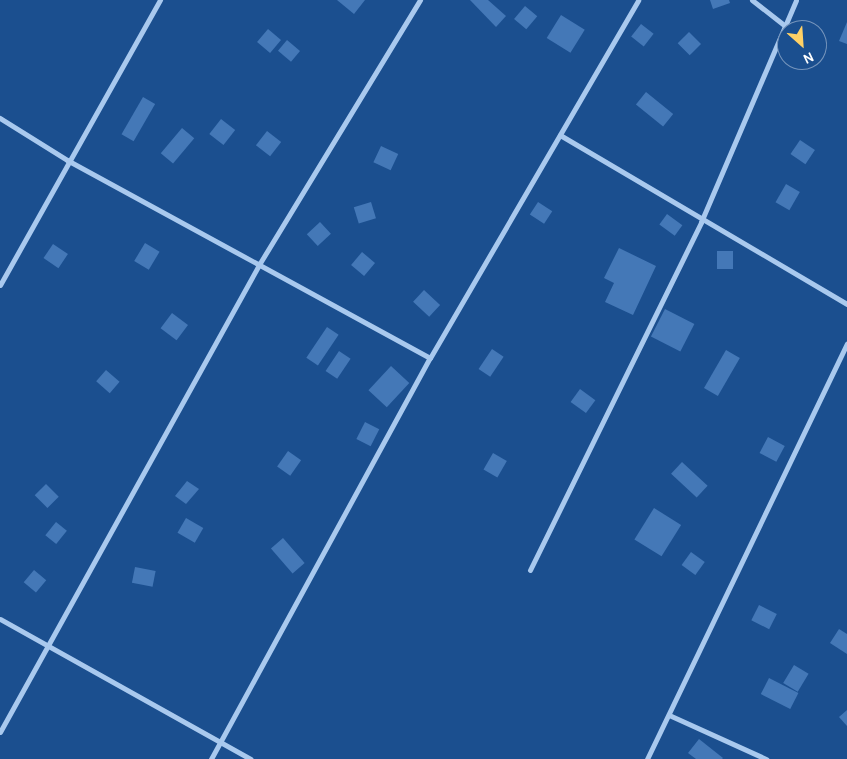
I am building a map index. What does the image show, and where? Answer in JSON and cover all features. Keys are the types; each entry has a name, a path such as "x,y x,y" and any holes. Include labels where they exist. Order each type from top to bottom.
{"street":[{"path":"0,285 67,160 160,0"},
{"path":"0,732 52,645 260,263 420,0"},
{"path":"211,759 430,358 638,0"},
{"path":"752,0 778,20"},
{"path":"786,20 796,0"},
{"path":"530,570 701,222 777,42"},
{"path":"0,118 67,160 260,263 430,358"},
{"path":"560,135 701,222 847,304"},
{"path":"647,759 847,344"},
{"path":"0,619 52,645 251,759"},
{"path":"669,715 766,759"}],"building":[{"path":"337,0 365,0 354,14"},
{"path":"470,0 488,0 506,16 496,27"},
{"path":"710,0 729,0 730,3 713,9"},
{"path":"525,6 537,16 526,29 514,19"},
{"path":"561,15 585,30 570,53 547,38"},
{"path":"847,22 847,44 839,41"},
{"path":"641,24 654,34 644,46 631,37"},
{"path":"268,29 281,40 270,53 257,42"},
{"path":"689,32 701,44 690,55 678,43"},
{"path":"287,40 300,51 291,62 278,51"},
{"path":"646,92 673,114 663,126 636,104"},
{"path":"143,97 155,104 134,141 122,134"},
{"path":"221,119 235,130 223,145 209,134"},
{"path":"182,128 194,138 173,164 161,153"},
{"path":"267,131 281,142 270,156 256,145"},
{"path":"800,140 815,150 805,164 790,154"},
{"path":"381,146 398,154 391,170 373,162"},
{"path":"786,184 800,192 789,210 776,202"},
{"path":"371,202 376,218 359,224 354,207"},
{"path":"538,202 552,211 544,224 530,215"},
{"path":"667,214 682,225 675,236 659,225"},
{"path":"320,222 331,234 318,246 307,234"},
{"path":"145,243 160,252 149,270 134,261"},
{"path":"53,244 68,254 58,268 43,258"},
{"path":"619,248 656,266 633,315 605,302 614,283 604,278"},
{"path":"717,251 733,251 733,269 717,269"},
{"path":"362,252 375,263 364,276 351,265"},
{"path":"424,290 440,305 429,317 413,302"},
{"path":"665,309 694,324 680,352 651,337"},
{"path":"172,313 188,325 177,340 161,328"},
{"path":"327,327 339,335 318,366 306,358"},
{"path":"492,349 504,357 490,377 479,369"},
{"path":"726,350 740,358 718,396 704,388"},
{"path":"339,351 351,359 337,379 326,371"},
{"path":"391,366 409,383 387,407 368,390"},
{"path":"106,370 120,382 110,393 96,381"},
{"path":"580,389 595,400 586,413 571,402"},
{"path":"365,422 379,429 371,446 356,439"},
{"path":"768,437 785,446 776,462 760,453"},
{"path":"288,451 301,460 290,476 277,467"},
{"path":"493,453 507,461 497,477 484,469"},
{"path":"682,462 708,486 697,498 671,474"},
{"path":"187,481 199,489 186,504 175,496"},
{"path":"46,484 59,497 47,508 35,495"},
{"path":"654,508 681,525 662,556 634,539"},
{"path":"186,518 203,528 195,543 178,533"},
{"path":"56,522 67,531 56,544 45,535"},
{"path":"283,538 305,563 293,573 271,548"},
{"path":"691,552 705,562 695,575 682,565"},
{"path":"135,567 156,571 153,587 132,583"},
{"path":"34,570 46,580 36,593 24,582"},
{"path":"759,605 777,614 769,629 751,620"},
{"path":"839,629 847,634 847,654 830,643"},
{"path":"794,665 809,674 798,692 783,683"},
{"path":"769,678 798,693 790,709 761,694"},
{"path":"847,710 847,726 839,717"},
{"path":"699,739 723,758 696,759 688,753"}]}
